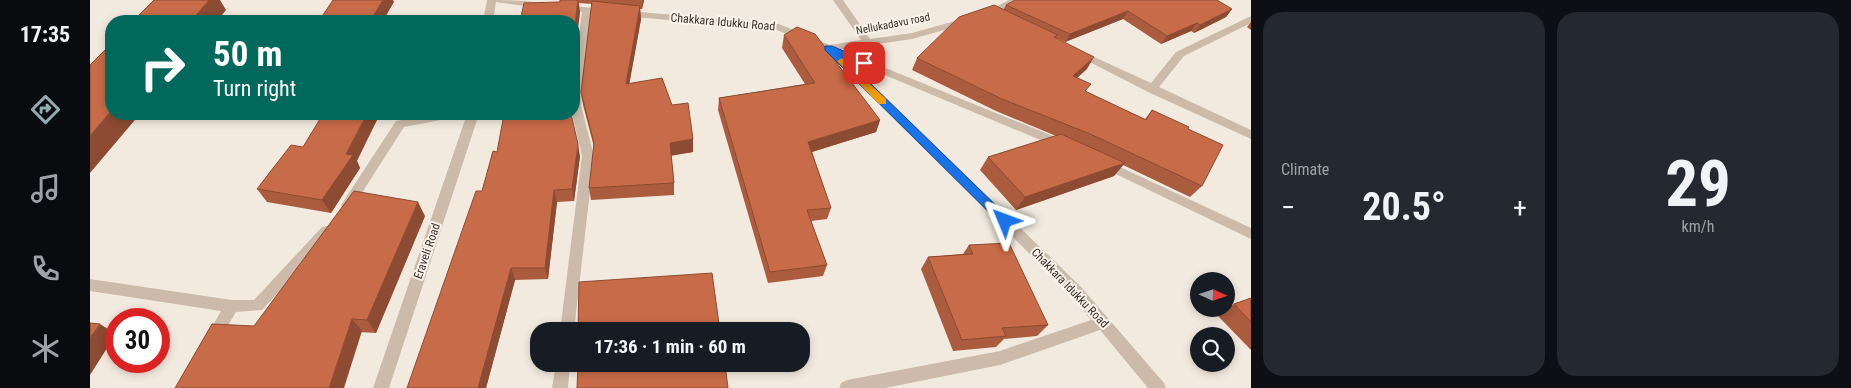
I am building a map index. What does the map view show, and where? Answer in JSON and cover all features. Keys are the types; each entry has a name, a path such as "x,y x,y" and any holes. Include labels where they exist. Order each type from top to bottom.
{"street":[{"path":"489,15 492,0"},
{"name":"Chakkara Idukku Road","path":"500,0 587,10 779,27 829,48 1076,291 1158,388"},
{"path":"838,0 866,42"},
{"name":"Nellukadavu road","path":"829,48 912,36 996,15 1016,0"},
{"path":"580,65 587,10"},
{"path":"1152,89 1180,54 1251,19"},
{"path":"1063,47 1251,135"},
{"path":"829,48 1075,150"},
{"path":"90,284 232,306 257,306 339,218 400,124 420,120"},
{"name":"Eraveli Road","path":"381,388 471,120"},
{"path":"569,322 588,156 579,120"},
{"path":"1092,158 1251,234"},
{"path":"207,347 232,306"},
{"path":"847,388 1000,358 1103,322"},
{"path":"560,388 562,372"}],"building":[{"path":"154,0 209,0 196,15 139,15"},
{"path":"333,0 383,0 374,15 323,15"},
{"path":"560,0 578,0 576,15 521,15 524,3 560,2"},
{"path":"1015,0 1217,0 1232,9 1200,25 1197,23 1167,36 1128,11 1070,34 1006,5"},
{"path":"592,1 640,6 626,84 662,78 672,105 688,103 693,139 670,143 674,183 589,188 594,143 581,92"},
{"path":"994,5 1058,35 1054,37 1094,57 1073,76 1091,84 1085,91 1146,120 1152,110 1223,145 1202,186 1088,133 1002,99 917,58 959,17"},
{"path":"797,27 815,34 880,120 808,142 831,208 807,210 827,265 770,272 719,98 815,83 784,35"},
{"path":"105,50 105,118 90,136 90,65"},
{"path":"319,120 364,120 346,154 353,155 322,200 257,189 291,145 303,147"},
{"path":"503,120 572,120 578,144 572,189 554,190 545,268 511,268 478,388 407,388 476,191 482,191 493,151 497,152"},
{"path":"1061,134 1125,163 1025,197 988,157"},
{"path":"354,191 418,202 367,320 352,319 329,388 175,388 212,324 254,326"},
{"path":"1009,243 1048,325 1002,328 1006,336 962,340 928,257 973,254 969,245"},
{"path":"712,273 719,322 578,322 579,282"},
{"path":"1251,298 1251,322 1235,305"},
{"path":"90,323 100,324 90,338"},
{"path":"578,372 726,372 728,388 577,388"}],"slow traffic":[{"path":"842,61 882,101"}],"route":[{"path":"864,63 829,48 1005,221"}]}
